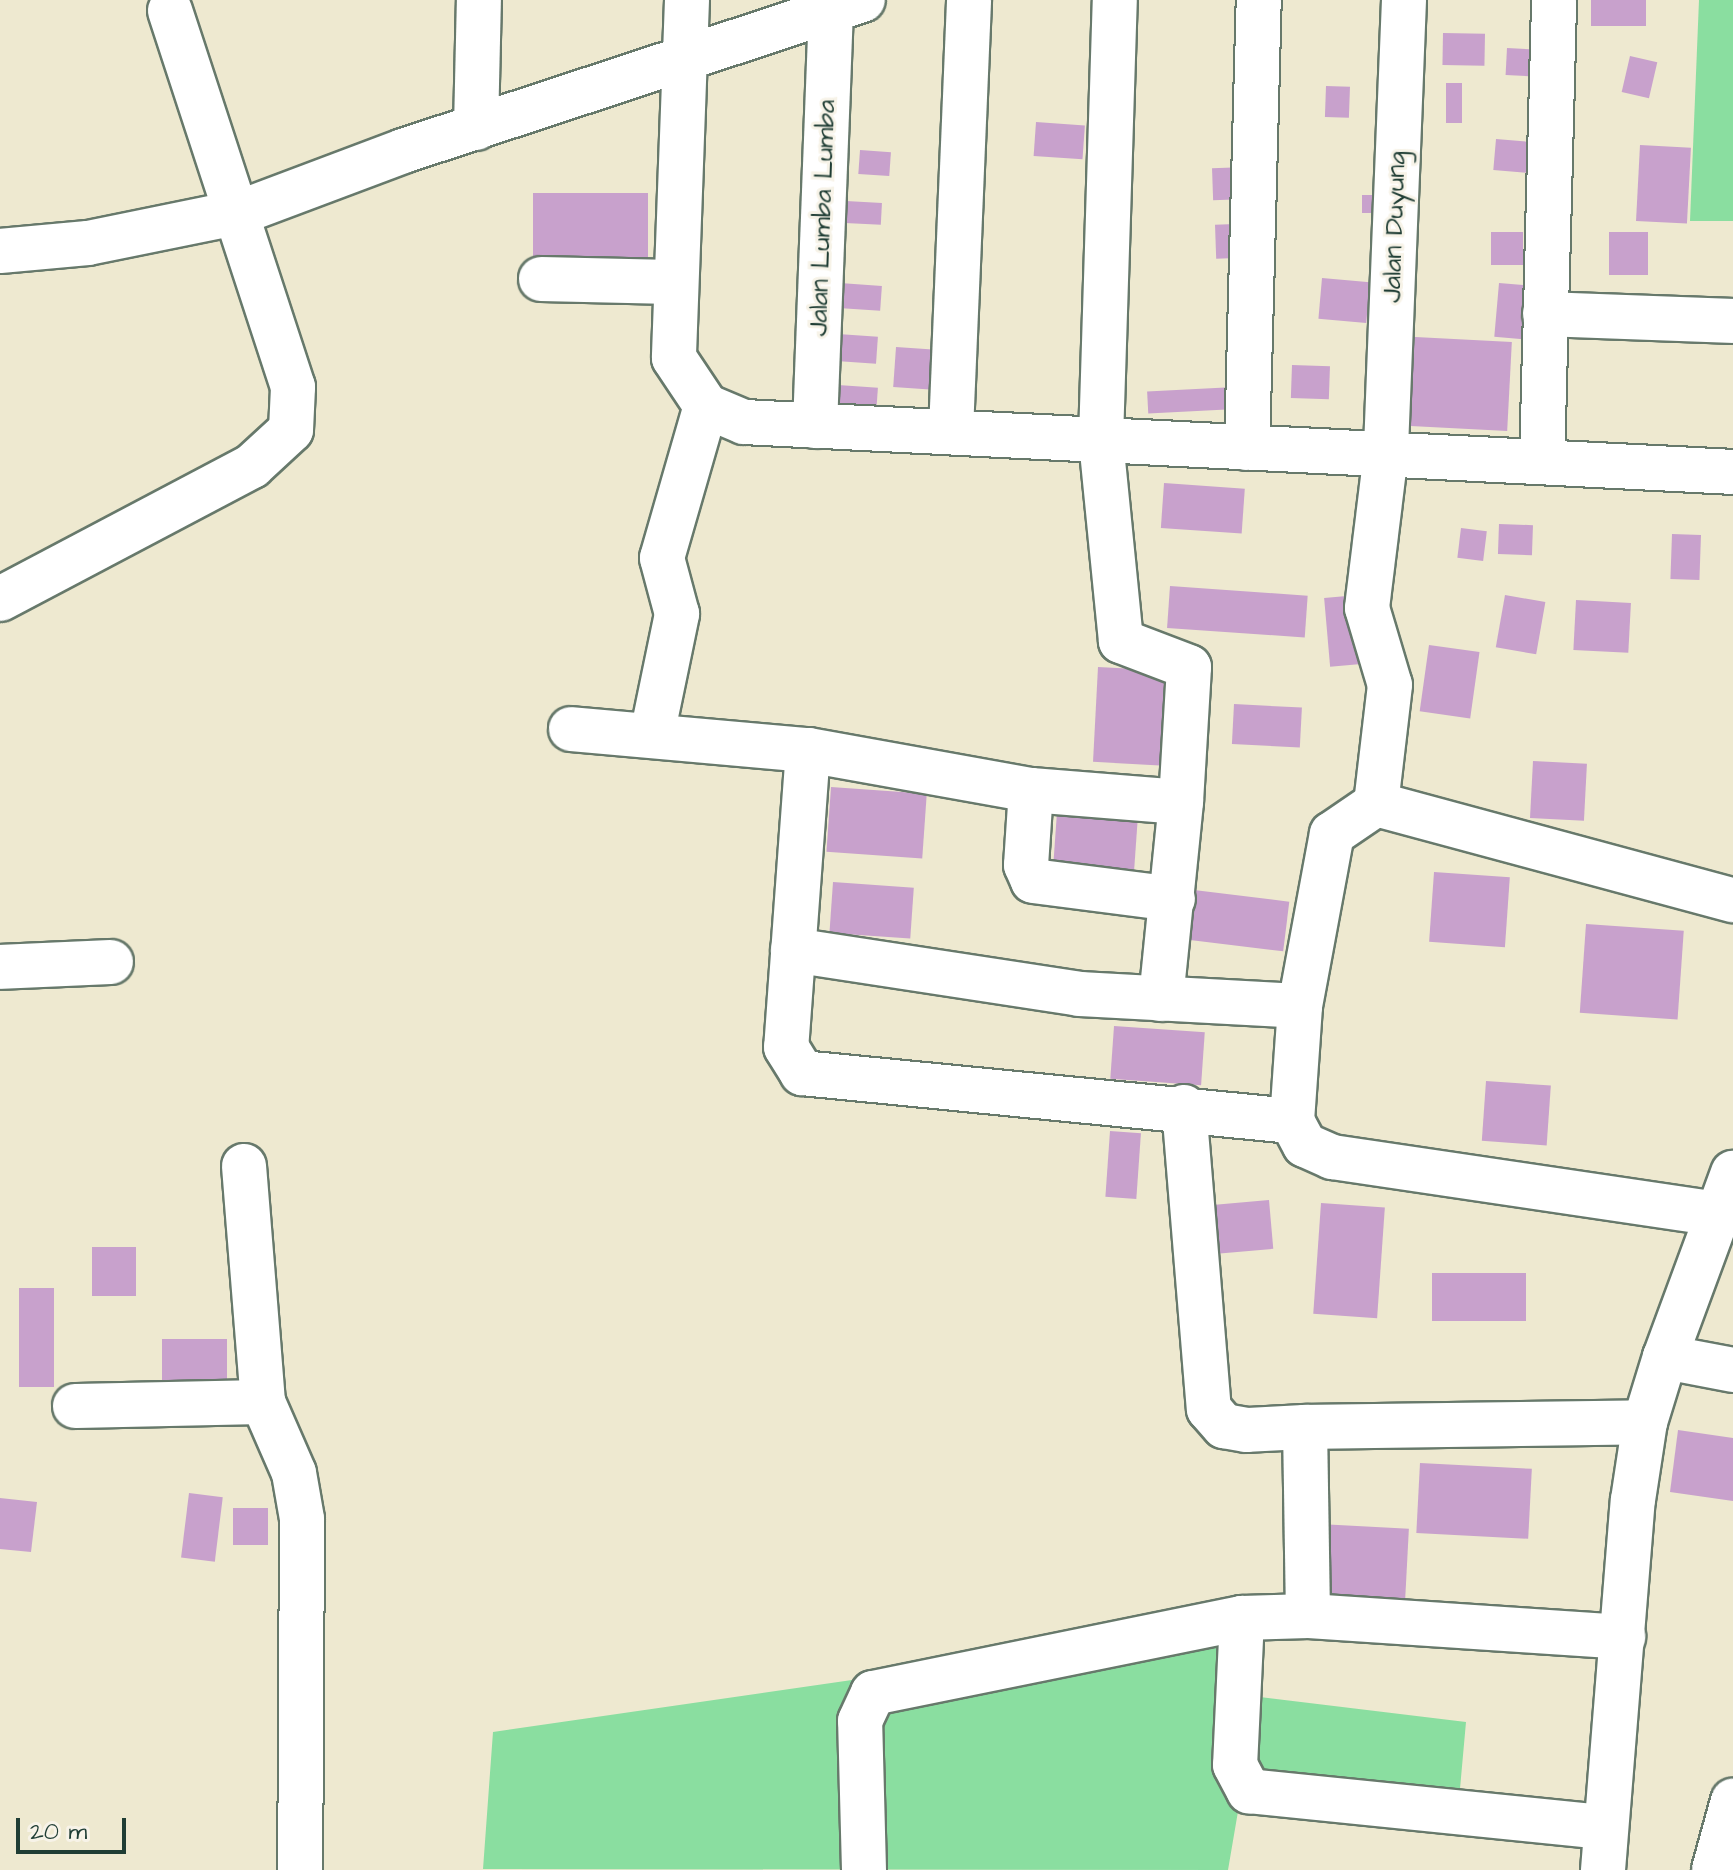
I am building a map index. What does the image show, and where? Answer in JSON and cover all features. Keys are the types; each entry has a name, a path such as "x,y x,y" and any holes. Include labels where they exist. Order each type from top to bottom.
{"street":[{"path":"476,128 479,0"},
{"path":"687,0 687,60 672,282 674,358 706,406 744,422 1733,472"},
{"path":"951,431 969,0"},
{"path":"1115,0 1101,439 1121,641 1189,667 1173,899 1161,999"},
{"path":"1247,448 1259,0"},
{"name":"Jalan Duyung","path":"1376,804 1390,685 1367,608 1386,453 1404,0"},
{"path":"1542,462 1554,0"},
{"path":"0,251 88,243 241,212 476,128 847,5"},
{"name":"Jalan Lumba Lumba","path":"815,426 847,5"},
{"path":"0,599 252,466 291,430 293,387 241,212 170,11"},
{"path":"541,279 672,282"},
{"path":"1545,314 1733,321"},
{"path":"652,735 677,614 662,558 706,406"},
{"path":"571,729 808,750 1031,790 1181,802"},
{"path":"808,750 786,1047 810,1078 1184,1107 1292,1121"},
{"path":"1031,790 1026,865 1033,881 1173,899"},
{"path":"1718,1214 1332,1157 1305,1145 1292,1121 1300,1006 1332,834 1376,804 1733,900"},
{"path":"793,950 1079,994 1300,1006"},
{"path":"0,967 111,962"},
{"path":"1184,1107 1209,1409 1224,1426 1247,1430 1645,1422"},
{"path":"244,1166 263,1402 284,1446 302,1519 300,1870"},
{"path":"1603,1870 1604,1827 1645,1422 1665,1357 1733,1173"},
{"path":"1665,1357 1733,1370"},
{"path":"75,1406 263,1402"},
{"path":"1305,1427 1308,1616"},
{"path":"864,1870 860,1721 873,1693 1242,1618 1308,1616 1623,1637"},
{"path":"1242,1618 1235,1765 1249,1791 1604,1827"},
{"path":"1714,1870 1733,1801"}],"green space":[{"path":"1699,0 1733,0 1733,221 1690,221"},
{"path":"1239,1624 1252,1696 1466,1722 1459,1800 1242,1788 1228,1870 483,1869 493,1732"}],"building":[{"path":"1591,0 1646,0 1646,26 1591,26"},
{"path":"1443,33 1485,34 1484,66 1442,65"},
{"path":"1507,48 1542,50 1541,77 1506,75"},
{"path":"1630,56 1657,62 1649,98 1622,92"},
{"path":"1446,83 1462,83 1462,123 1446,123"},
{"path":"1326,86 1350,87 1349,118 1325,117"},
{"path":"1036,122 1085,125 1083,159 1034,156"},
{"path":"1496,139 1530,142 1527,173 1493,170"},
{"path":"1640,145 1691,148 1687,224 1636,221"},
{"path":"860,150 891,152 889,176 858,174"},
{"path":"1246,167 1247,199 1213,200 1212,168"},
{"path":"533,193 648,193 648,260 533,260"},
{"path":"1362,195 1395,195 1395,213 1362,213"},
{"path":"846,201 882,203 881,225 845,223"},
{"path":"1235,224 1236,258 1216,259 1215,225"},
{"path":"1491,232 1523,232 1523,265 1491,265"},
{"path":"1609,232 1648,232 1648,275 1609,275"},
{"path":"1322,278 1370,282 1366,323 1318,319"},
{"path":"840,283 882,286 880,311 838,308"},
{"path":"1499,283 1532,286 1527,340 1494,337"},
{"path":"838,334 878,337 876,364 836,361"},
{"path":"1396,336 1512,342 1507,431 1391,425"},
{"path":"896,347 940,350 937,390 893,387"},
{"path":"1292,365 1330,366 1329,399 1291,398"},
{"path":"838,385 878,388 876,413 836,410"},
{"path":"1235,387 1236,409 1148,414 1147,392"},
{"path":"1164,483 1245,489 1242,534 1161,528"},
{"path":"1499,524 1533,525 1532,555 1498,554"},
{"path":"1461,528 1487,531 1483,561 1457,558"},
{"path":"1672,534 1701,535 1699,580 1670,579"},
{"path":"1170,586 1308,596 1305,638 1167,628"},
{"path":"1358,595 1364,664 1330,667 1324,598"},
{"path":"1505,595 1545,602 1536,654 1496,647"},
{"path":"1576,600 1631,603 1628,653 1573,650"},
{"path":"1429,645 1480,652 1470,718 1420,711"},
{"path":"1098,667 1165,671 1160,765 1093,762"},
{"path":"1234,704 1302,708 1300,748 1232,744"},
{"path":"1533,761 1587,764 1584,821 1530,818"},
{"path":"831,787 927,794 922,859 826,852"},
{"path":"1057,812 1138,818 1134,870 1053,864"},
{"path":"1434,872 1510,877 1505,947 1429,942"},
{"path":"833,882 914,888 910,939 829,933"},
{"path":"1194,890 1289,902 1283,951 1188,940"},
{"path":"1586,924 1684,931 1678,1020 1580,1013"},
{"path":"1114,1026 1205,1032 1201,1085 1110,1079"},
{"path":"1486,1081 1551,1086 1547,1145 1482,1141"},
{"path":"1110,1131 1141,1133 1136,1199 1105,1197"},
{"path":"1269,1200 1273,1249 1203,1255 1198,1206"},
{"path":"1321,1203 1385,1207 1377,1318 1313,1314"},
{"path":"92,1247 136,1247 136,1296 92,1296"},
{"path":"1432,1273 1526,1273 1526,1321 1432,1321"},
{"path":"19,1288 54,1288 54,1387 19,1387"},
{"path":"162,1339 227,1339 227,1394 162,1394"},
{"path":"1678,1430 1733,1438 1733,1501 1670,1492"},
{"path":"1420,1463 1532,1469 1528,1539 1416,1533"},
{"path":"189,1493 223,1497 215,1562 181,1558"},
{"path":"0,1498 37,1502 31,1552 0,1549"},
{"path":"233,1508 268,1508 268,1545 233,1545"},
{"path":"1319,1524 1409,1529 1405,1600 1315,1595"}]}
